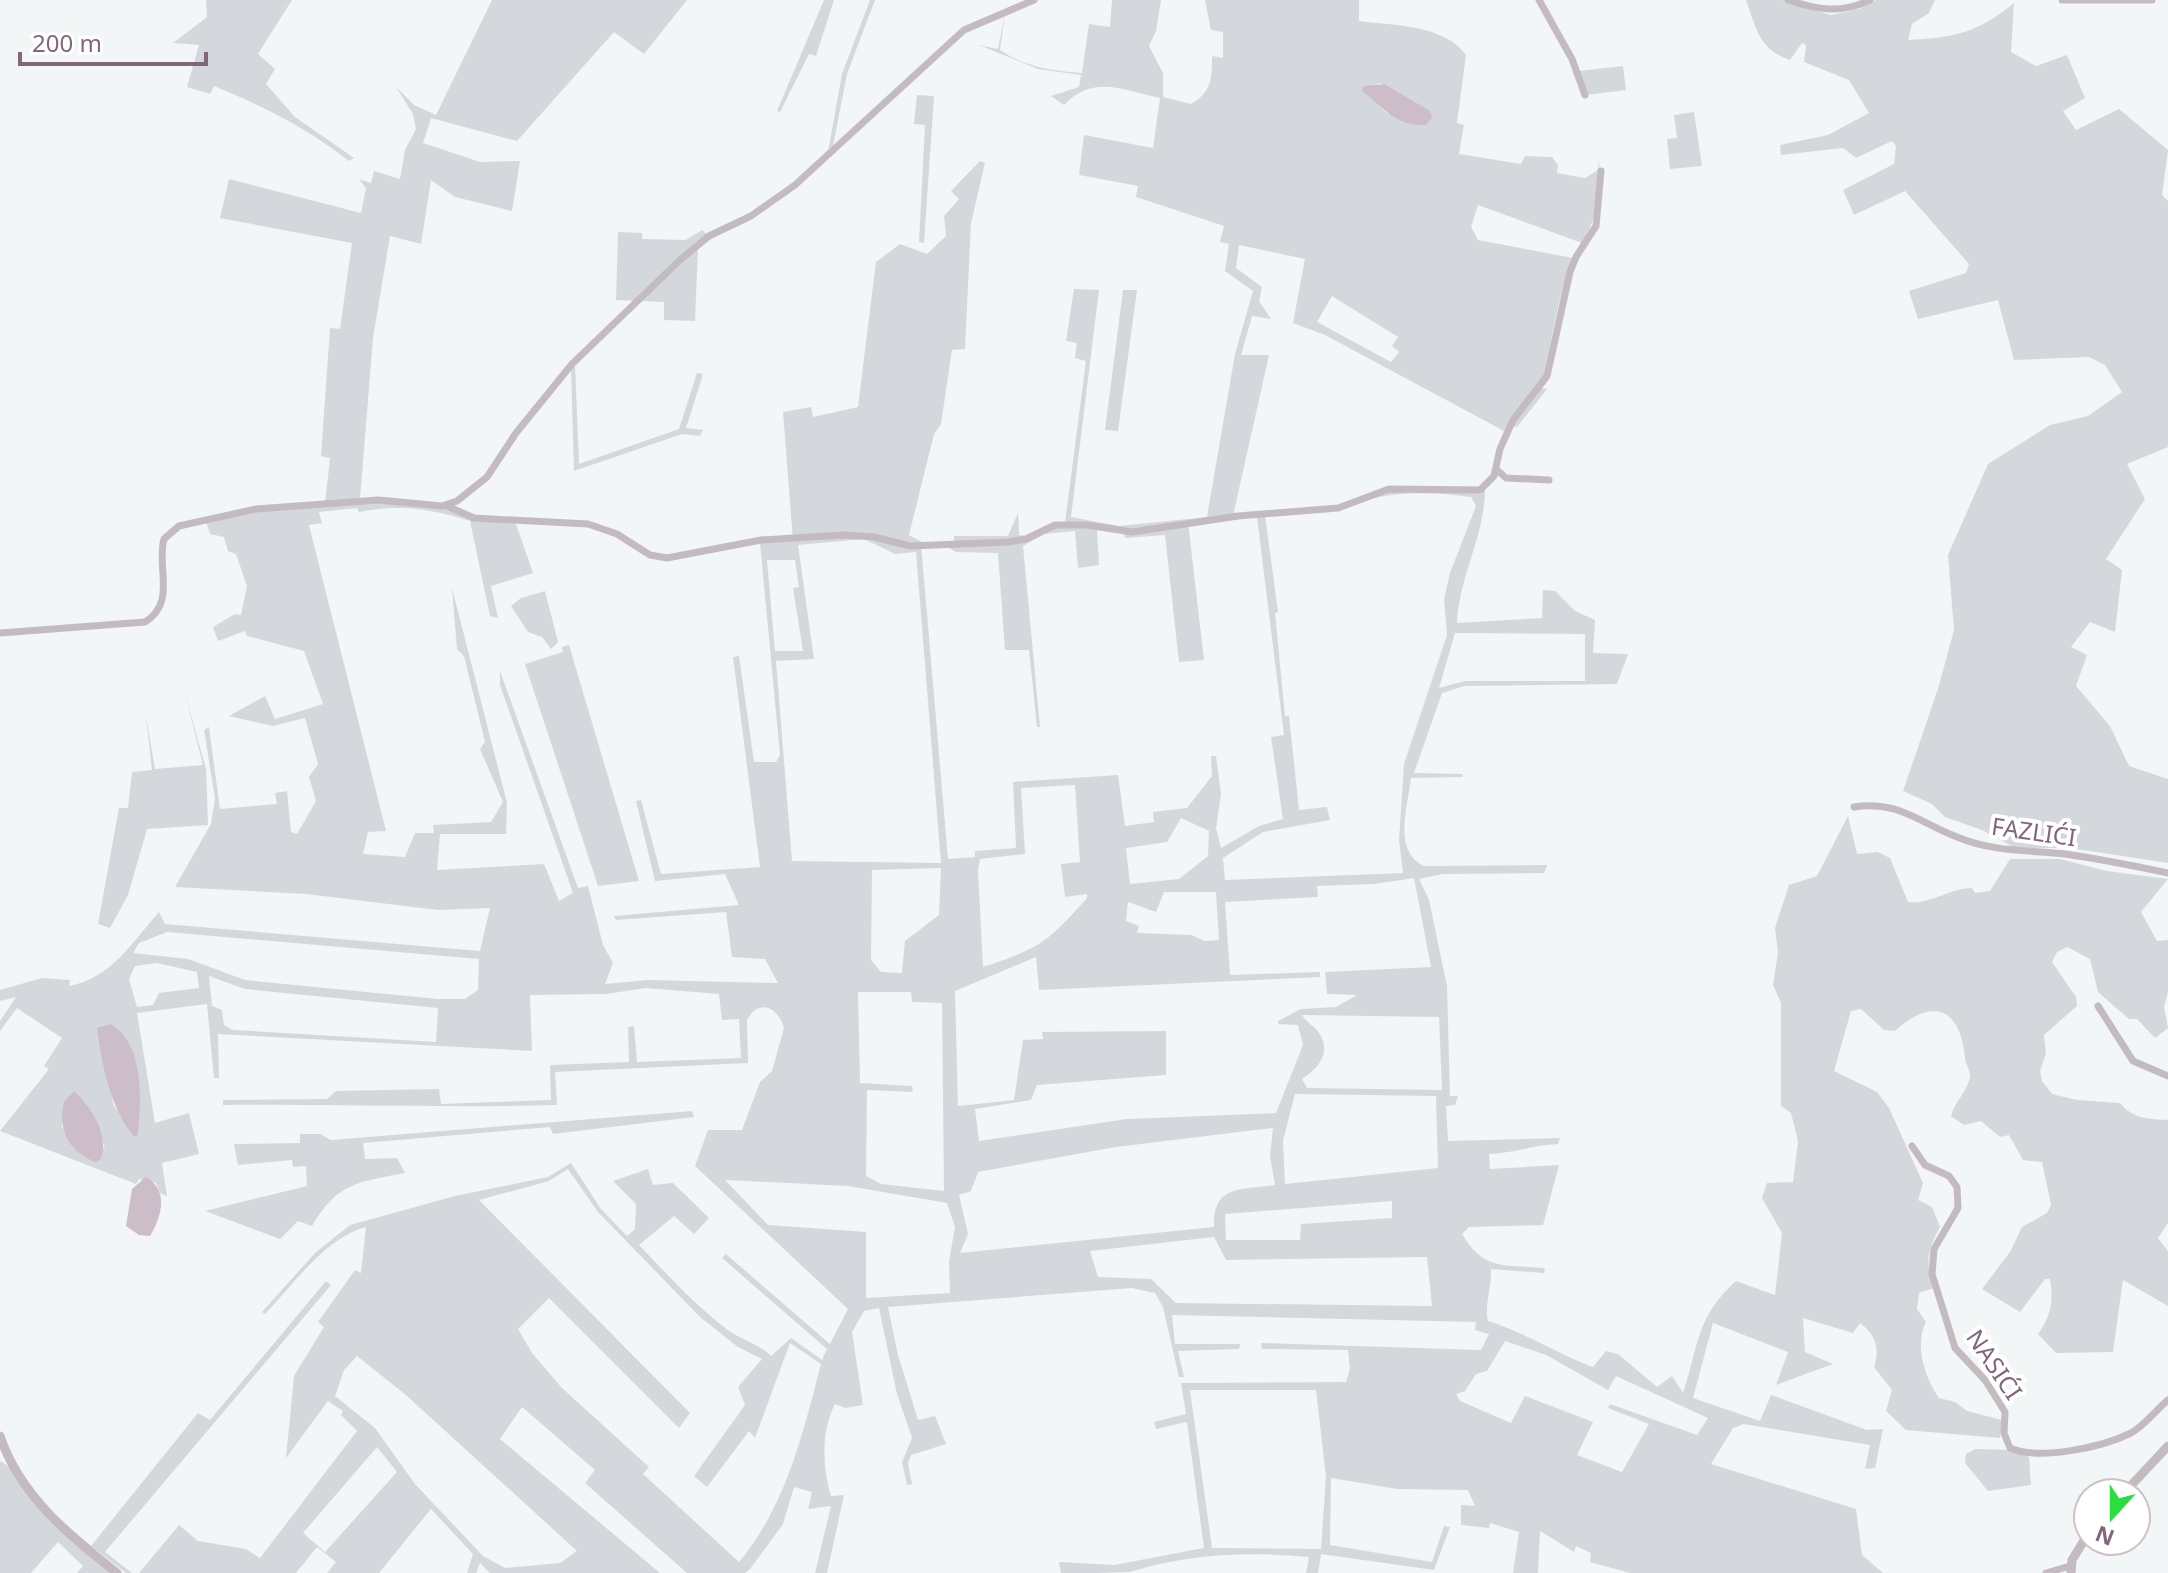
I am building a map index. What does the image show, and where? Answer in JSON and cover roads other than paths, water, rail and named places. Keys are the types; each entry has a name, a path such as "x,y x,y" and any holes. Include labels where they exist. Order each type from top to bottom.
{"street":[{"path":"447,506 487,477 564,373 680,260 709,236 751,216 795,185 964,30 1034,0"},
{"path":"1539,0 1572,59 1585,95"},
{"path":"1788,0 1831,10 1847,10 1870,0"},
{"path":"2062,0 2152,0"},
{"path":"0,633 139,623 150,618 161,605 164,594 162,544 168,532 179,526 256,509 378,500 447,506 474,518 588,524 617,534 650,555 667,558 745,543 831,536 866,536 903,545 923,546 1016,541 1046,528 1067,525 1132,532 1255,514 1338,508 1389,489 1474,492 1491,480 1508,429 1547,376 1570,272 1596,226 1601,171"},
{"path":"1496,468 1506,478 1549,480"},
{"name":"FAZLIĆI","path":"1854,807 1884,805 1927,820 1952,835 1998,849 2066,855 2168,873"},
{"path":"2098,1006 2133,1061 2168,1076"},
{"name":"NASIĆI","path":"1912,1146 1925,1165 1949,1176 1957,1187 1958,1208 1934,1249 1932,1274 1953,1343 1985,1380 2005,1412 2007,1444 2027,1454 2083,1448 2129,1434 2168,1400"},
{"path":"0,1436 24,1487 117,1573"},
{"path":"2139,1477 2168,1446"},
{"path":"2046,1573 2070,1569"}]}
